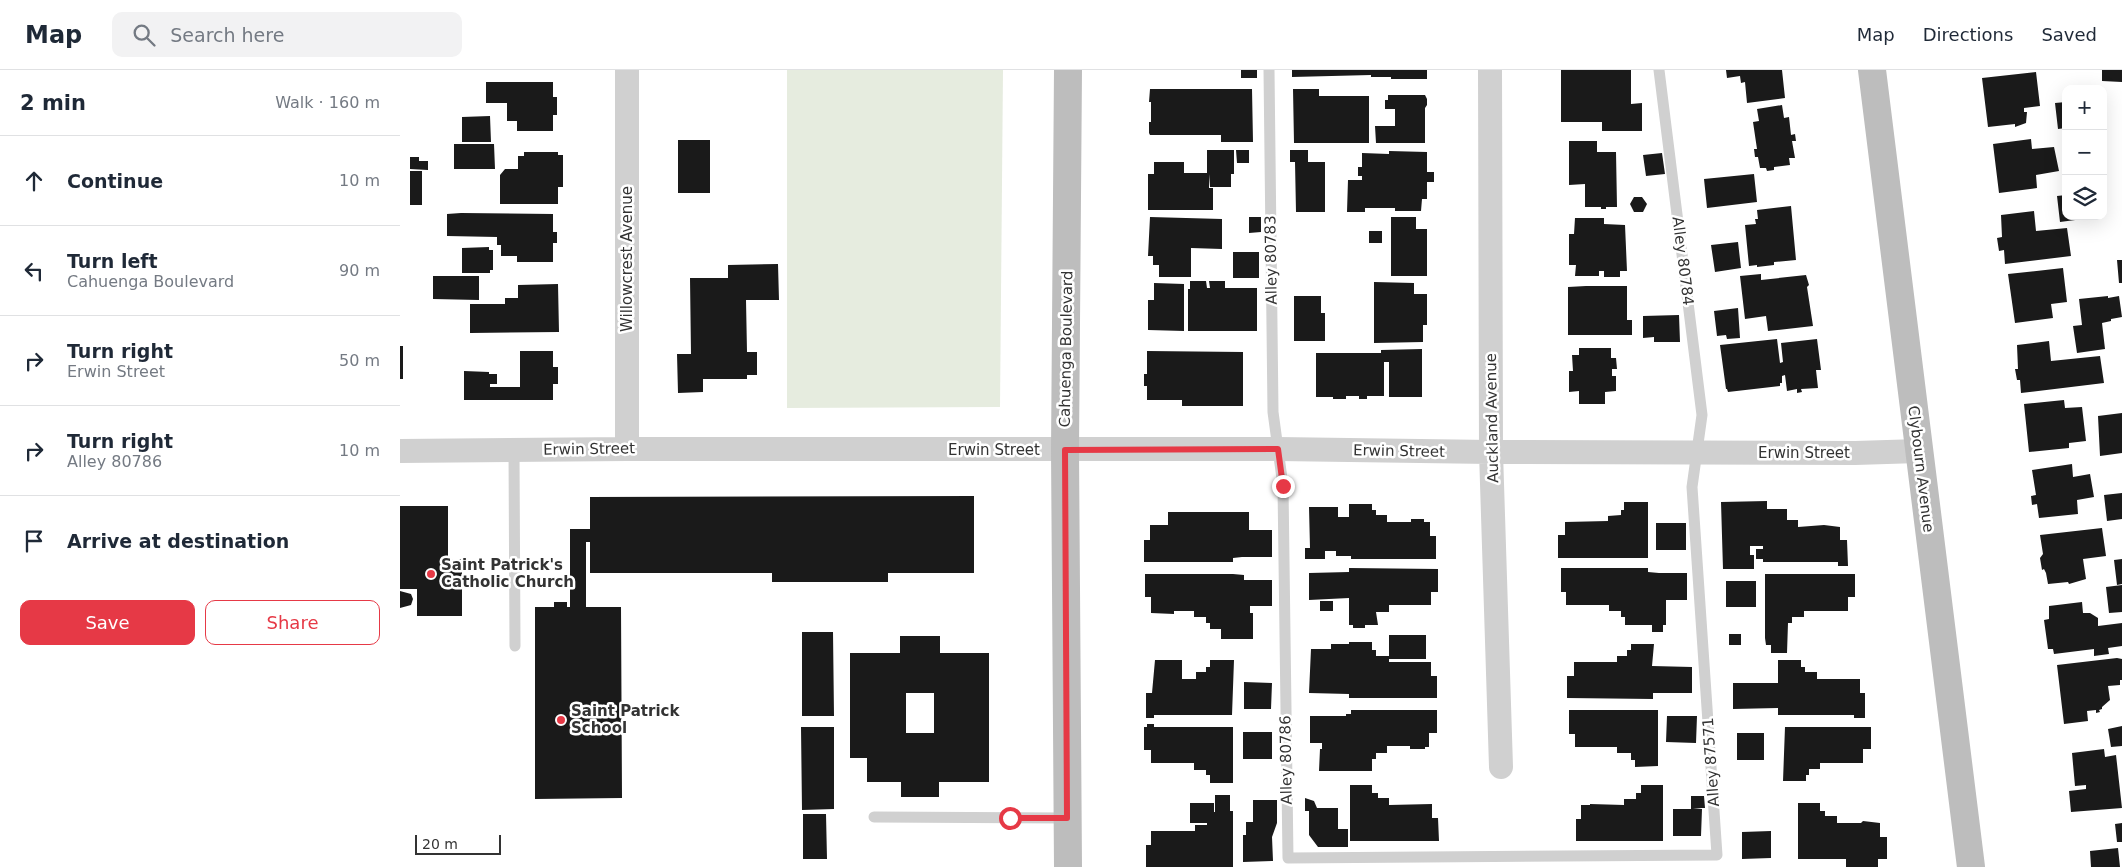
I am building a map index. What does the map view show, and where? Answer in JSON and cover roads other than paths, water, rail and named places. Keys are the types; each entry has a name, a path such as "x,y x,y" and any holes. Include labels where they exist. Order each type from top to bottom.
{"main road":[{"name":"Cahuenga Boulevard","path":"1068,70 1065,450 1068,867"},
{"name":"Clybourn Avenue","path":"1872,70 1971,867"}],"street":[{"name":"Willowcrest Avenue","path":"627,70 627,449"},
{"name":"Auckland Avenue","path":"1490,70 1491,452 1501,767"},
{"name":"Erwin Street","path":"400,451 1278,449 1855,454 1919,451"}],"lane":[{"name":"Alley 80783","path":"1269,70 1273,412 1278,449"},
{"name":"Alley 80784","path":"1659,70 1702,415 1697,452"},
{"name":"Alley 80786","path":"1278,449 1283,486 1288,858 1501,862"},
{"path":"514,451 514,646"},
{"name":"Alley 87571","path":"1501,862 1717,855 1692,487 1697,452"},
{"path":"874,817 1067,818"}],"place":[{"name":"Saint Patrick's Catholic Church","path":"431,574"},
{"name":"Saint Patrick School","path":"561,720"}]}
